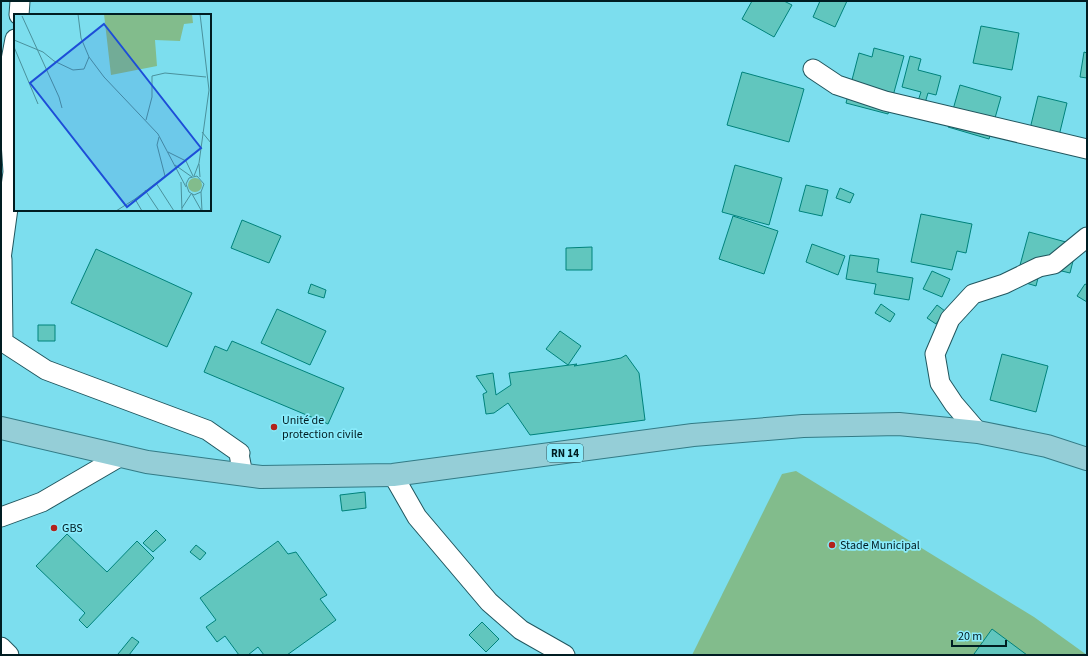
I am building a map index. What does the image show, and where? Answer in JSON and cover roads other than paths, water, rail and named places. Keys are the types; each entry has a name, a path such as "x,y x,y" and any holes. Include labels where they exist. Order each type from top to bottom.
{"main road":[{"name":"RN 14","path":"1,428 147,462 261,477 393,475 693,436 803,426 899,424 978,432 1047,446 1087,459"},
{"name":"RN 14","path":"1,443 43,438"}],"street":[{"path":"19,14 20,1"},
{"path":"14,43 4,80 7,172 1,259 3,342 46,370 208,430 240,453 243,475"},
{"path":"813,69 837,85 885,101 1087,149"},
{"path":"978,432 954,404 940,383 934,354 950,319 973,294 1004,284 1039,267 1054,264 1087,237"},
{"path":"1,517 42,502 121,456"},
{"path":"393,475 417,517 489,602 521,630 565,655"},
{"path":"1,647 9,655"}],"place":[{"name":"Unité de protection civile","path":"274,427"},
{"name":"GBS","path":"54,528"},
{"name":"Stade Municipal","path":"832,545"}]}
